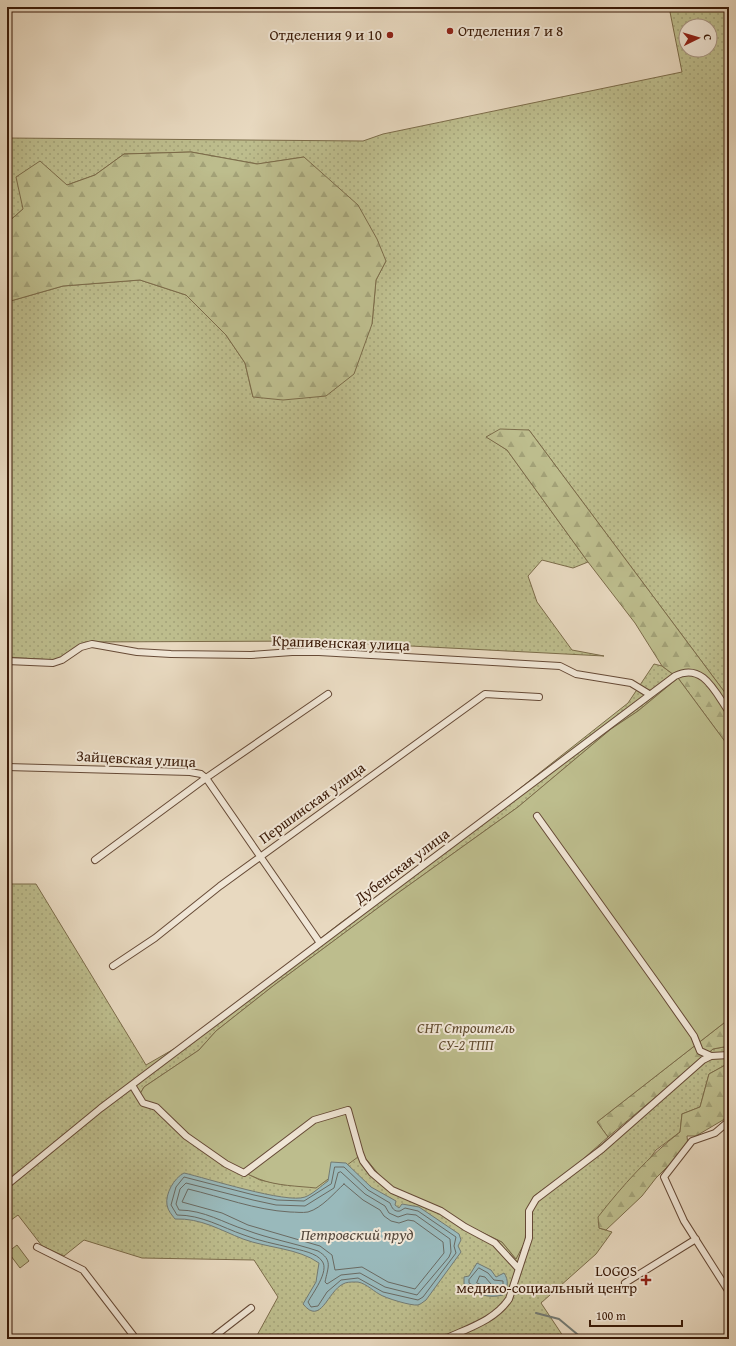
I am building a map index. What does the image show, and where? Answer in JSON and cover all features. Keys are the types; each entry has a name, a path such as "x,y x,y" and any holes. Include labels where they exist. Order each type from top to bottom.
{"street":[{"name":"Крапивенская улица","path":"7,661 53,663 62,660 81,647 92,644 137,652 171,654 250,655 319,652 560,666 576,674 631,682 649,694"},
{"name":"Дубенская улица","path":"7,1185 70,1132 649,694 675,676 690,671 697,672 703,677 729,712"},
{"path":"96,860 206,778 328,694"},
{"name":"Першинская улица","path":"112,966 155,938 261,857 485,694 539,697"},
{"name":"Зайцевская улица","path":"7,767 190,772 201,774 206,778 320,943"},
{"path":"537,816 694,1036 700,1051 711,1056"},
{"path":"445,1339 497,1313 509,1299 529,1236 529,1211 536,1199 602,1149 703,1060 711,1056 729,1055"},
{"path":"132,1085 143,1103 156,1107 186,1136 226,1164 244,1173 314,1120 348,1110 363,1161 372,1173 392,1190 440,1211 465,1227 495,1243 518,1268"},
{"path":"729,1121 714,1133 692,1141 664,1177 674,1202 729,1292"},
{"path":"625,1283 696,1239"},
{"path":"37,1247 83,1270 136,1339"},
{"path":"211,1339 251,1308"}],"green space":[{"path":"669,7 729,7 729,698 529,430 487,437 507,450 588,562 573,568 542,560 528,576 537,602 572,650 604,656 314,641 85,642 60,658 53,660 7,657 7,302 63,286 140,280 186,295 226,335 245,363 253,397 372,324 376,280 386,261 304,157 258,164 191,152 124,154 95,175 67,185 23,209 7,223 7,138 363,141 383,134 682,72 679,58 718,58 718,18 678,18 678,52"},
{"path":"191,152 257,164 304,157 358,205 377,239 386,261 376,280 372,324 354,374 326,396 283,400 253,397 245,363 226,335 186,295 140,280 63,286 7,302 7,223 23,209 16,177 40,161 67,185 95,175 124,154"},
{"path":"500,429 529,430 729,698 729,747 678,678 662,666 635,623 588,562 507,450 486,437"},
{"path":"654,664 662,666 678,678 638,711 611,729 518,807 398,893 273,986 216,1031 199,1050 144,1087 140,1094 236,1168 260,1180 285,1185 362,1154 413,1196 442,1208 467,1225 502,1242 516,1259 527,1210 534,1196 574,1167 713,1049 729,1046 729,1063 709,1074 700,1107 682,1114 680,1132 656,1150 599,1228 612,1232 596,1254 541,1303 565,1339 255,1339 278,1297 254,1260 142,1258 84,1240 64,1256 42,1246 18,1215 7,1223 7,884 36,884 146,1065 193,1038 339,924 490,812 628,703"},
{"name":"СНТ Строитель СУ-2 ТПП","path":"678,678 729,747 729,1019 597,1122 608,1137 574,1167 534,1196 527,1210 525,1242 516,1259 502,1242 467,1225 442,1208 390,1188 362,1154 316,1188 273,1183 259,1179 228,1164 184,1134 143,1101 140,1094 144,1087 199,1050 216,1031 273,986 398,893 518,807 611,729 638,711"},
{"path":"729,1019 729,1046 713,1049 608,1137 597,1122"},
{"path":"729,1063 729,1113 723,1120 696,1136 687,1136 688,1146 656,1178 642,1196 606,1230 599,1228 598,1217 617,1194 647,1161 680,1132 682,1114 700,1107 709,1074"},
{"path":"17,1245 29,1261 20,1268 8,1252"}],"water":[{"name":"Петровский пруд","path":"331,1162 346,1163 371,1187 396,1201 395,1205 399,1208 402,1204 419,1207 459,1234 461,1240 458,1246 461,1252 426,1300 421,1304 415,1305 398,1301 382,1296 361,1283 350,1282 344,1283 337,1288 319,1309 315,1311 309,1310 303,1304 316,1282 319,1263 302,1254 252,1242 218,1228 193,1220 175,1219 170,1213 168,1207 167,1196 169,1191 174,1182 184,1173 246,1190 282,1197 296,1198 308,1196 328,1181"},
{"path":"477,1263 491,1270 496,1277 504,1273 507,1278 507,1284 503,1295 482,1295 464,1284 464,1277 469,1276"}],"waterway":[{"path":"536,1313 559,1319 583,1339"}],"place":[{"name":"Отделения 7 и 8","path":"450,31"},
{"name":"Отделения 9 и 10","path":"390,35"},
{"name":"LOGOS медико-социальный центр","path":"646,1280"}]}
